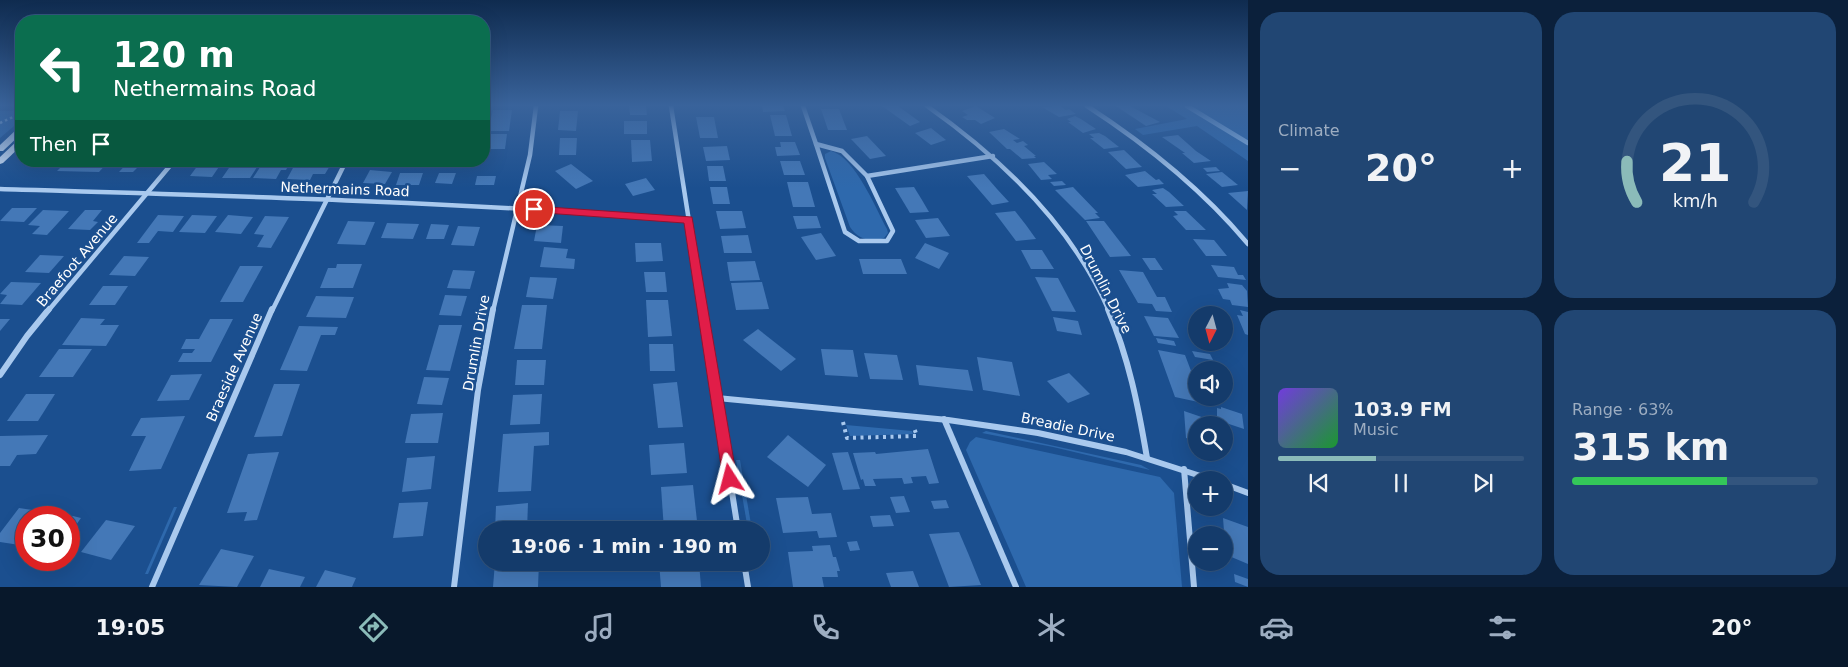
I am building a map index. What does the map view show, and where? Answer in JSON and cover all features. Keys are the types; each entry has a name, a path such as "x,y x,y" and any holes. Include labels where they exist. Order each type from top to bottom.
{"main road":[{"path":"0,149 15,135"},
{"path":"0,161 15,147"}],"street":[{"name":"Drumlin Drive","path":"454,587 478,390 495,299 518,208 530,155 533,133"},
{"path":"675,133 737,521"},
{"path":"812,133 845,232 859,241 886,241 893,231 867,176 842,151 816,144"},
{"name":"Drumlin Drive","path":"966,133 993,156 1031,194 1078,254 1104,301 1121,339 1130,372 1147,458"},
{"path":"1128,133 1212,207 1248,244"},
{"path":"867,176 993,156"},
{"name":"Braefoot Avenue","path":"0,375 27,336 169,167"},
{"name":"Braeside Avenue","path":"152,587 252,351 343,167"},
{"name":"Nethermains Road","path":"0,189 326,199 518,208 689,220"},
{"name":"Breadie Drive","path":"717,398 944,419 1015,428 1147,458 1189,471"},
{"path":"944,419 1016,587"},
{"path":"1184,469 1194,587"},
{"path":"1233,487 1248,493"},
{"path":"745,571 748,587"}],"path":[{"path":"842,422 847,438 917,436 914,428"}],"shaded area":[{"path":"1208,133 1248,133 1248,161"},
{"path":"831,151 840,155 848,163 864,185 887,229 888,233 884,238 865,239 850,227 825,158 825,154"},
{"path":"846,425 912,431 913,434 850,436"},
{"path":"986,431 1141,465 1150,470 1053,447 982,433"},
{"path":"976,437 1160,477 1174,493 1182,587 1026,587 966,450 970,442"},
{"path":"736,460 740,460 750,521 746,521"},
{"path":"174,507 177,507 148,574 145,574"}],"building":[{"path":"699,133 717,133 718,138 700,138"},
{"path":"774,133 791,133 792,136 775,136"},
{"path":"916,133 938,133 946,140 931,145"},
{"path":"990,133 1011,133 1020,139 1013,140 1017,143 1023,141 1028,145 1024,146 1036,158 1022,159 1010,149 1007,149"},
{"path":"1100,133 1119,147 1104,149 1090,138 1094,138 1089,134"},
{"path":"490,134 507,134 505,149 490,149"},
{"path":"1178,135 1211,161 1194,163 1182,153 1185,153 1162,137"},
{"path":"867,136 886,156 870,159 851,139"},
{"path":"560,138 577,138 576,155 559,155"},
{"path":"631,140 650,140 652,161 632,162"},
{"path":"780,142 795,142 800,155 777,156 775,147 781,147"},
{"path":"727,146 730,160 706,161 703,147"},
{"path":"1124,150 1142,167 1126,169 1108,152"},
{"path":"780,161 800,161 805,175 784,175"},
{"path":"1044,162 1057,174 1048,175 1052,179 1041,180 1028,164"},
{"path":"571,164 593,181 576,189 555,171"},
{"path":"707,166 723,166 726,181 709,181"},
{"path":"61,167 104,167 99,172 57,171"},
{"path":"124,167 138,167 133,172 119,172"},
{"path":"197,167 219,167 212,177 190,176"},
{"path":"230,167 257,167 250,178 222,178"},
{"path":"260,167 288,167 286,170 281,170 276,179 253,178"},
{"path":"293,167 329,167 325,174 313,174 310,180 287,179"},
{"path":"1216,167 1220,171 1207,172 1203,168"},
{"path":"370,170 392,172 385,184 363,183"},
{"path":"1145,171 1164,184 1138,187 1125,175"},
{"path":"1222,172 1238,185 1222,187 1206,174"},
{"path":"400,173 423,173 419,185 396,185"},
{"path":"439,173 456,173 452,184 435,183"},
{"path":"984,174 1009,202 992,205 967,176"},
{"path":"477,176 496,176 494,185 475,185"},
{"path":"646,178 655,190 633,196 625,184"},
{"path":"1062,181 1066,185 1054,186 1050,182"},
{"path":"787,182 808,182 815,207 793,207"},
{"path":"710,187 727,187 730,204 713,204"},
{"path":"914,187 929,212 910,213 895,188"},
{"path":"1073,187 1098,213 1095,213 1100,218 1085,220 1055,190"},
{"path":"1163,188 1184,206 1166,207 1152,194 1157,194 1152,190"},
{"path":"1248,191 1247,210 1228,193"},
{"path":"12,208 37,208 24,222 0,221"},
{"path":"43,210 69,211 47,235 32,234 40,226 28,225"},
{"path":"85,210 102,210 93,221 98,222 90,230 68,229"},
{"path":"716,211 742,211 746,228 720,229"},
{"path":"1015,211 1036,239 1016,241 995,213"},
{"path":"1174,211 1186,211 1206,230 1186,230 1173,216 1178,215"},
{"path":"158,215 184,216 173,232 158,231 149,243 137,243"},
{"path":"192,215 217,216 205,233 179,232"},
{"path":"228,215 253,217 241,234 215,232"},
{"path":"265,216 289,217 271,248 257,247 264,235 254,234"},
{"path":"793,216 817,216 821,228 797,229"},
{"path":"938,218 950,236 926,238 915,220"},
{"path":"348,221 375,222 365,245 337,244"},
{"path":"1086,221 1104,221 1131,256 1110,257"},
{"path":"387,223 419,224 413,239 381,238"},
{"path":"431,224 449,225 444,239 426,239"},
{"path":"537,225 563,226 561,243 534,241"},
{"path":"458,226 480,227 474,246 451,245"},
{"path":"821,233 836,256 816,260 801,237"},
{"path":"748,235 752,253 724,253 721,236"},
{"path":"1193,239 1214,240 1227,256 1206,256"},
{"path":"635,243 661,243 663,261 636,262"},
{"path":"925,243 949,253 939,269 915,258"},
{"path":"544,247 568,249 566,258 575,259 574,269 540,267"},
{"path":"1021,250 1042,250 1054,269 1031,269"},
{"path":"40,255 64,256 49,273 25,272"},
{"path":"124,256 149,257 135,276 109,275"},
{"path":"1142,258 1155,258 1163,270 1150,270"},
{"path":"859,259 901,259 907,274 863,274"},
{"path":"755,261 760,280 730,281 727,262"},
{"path":"337,264 362,264 353,288 320,288 328,268 336,268"},
{"path":"1211,265 1234,267 1238,275 1243,275 1246,280 1218,277"},
{"path":"240,266 263,266 243,302 220,302"},
{"path":"453,270 475,271 470,289 447,288"},
{"path":"1119,270 1143,272 1157,297 1165,297 1172,312 1156,311 1152,304 1138,303"},
{"path":"644,272 665,272 667,292 646,292"},
{"path":"530,277 557,278 553,299 526,297"},
{"path":"1035,277 1058,278 1076,312 1052,311"},
{"path":"11,282 41,283 22,305 0,304 7,295 0,294"},
{"path":"762,282 769,309 736,310 731,283"},
{"path":"1227,283 1242,285 1247,291 1248,307 1232,305 1230,300 1223,299 1218,289 1229,288"},
{"path":"103,286 128,286 115,305 89,305"},
{"path":"445,295 467,296 461,316 439,315"},
{"path":"316,296 354,297 346,318 306,317"},
{"path":"646,300 668,300 672,336 648,337"},
{"path":"522,305 547,305 542,349 514,349"},
{"path":"1240,310 1248,312 1248,335 1245,334 1237,315 1243,316"},
{"path":"1144,316 1168,318 1179,338 1154,336"},
{"path":"1053,317 1078,321 1082,335 1057,331"},
{"path":"81,318 105,319 100,325 119,325 106,346 62,345"},
{"path":"0,319 10,319 0,331"},
{"path":"210,319 233,319 211,362 178,362 183,353 192,353 195,349 181,349 186,339 199,339"},
{"path":"439,325 462,325 450,371 426,370"},
{"path":"299,326 338,327 335,335 321,335 307,371 280,370"},
{"path":"758,329 796,359 781,371 743,340"},
{"path":"1156,338 1174,341 1176,346 1158,343"},
{"path":"649,344 673,344 675,371 650,371"},
{"path":"59,349 92,349 73,377 39,377"},
{"path":"821,349 853,350 858,377 825,375"},
{"path":"1158,350 1185,355 1188,363 1188,400 1175,397"},
{"path":"1192,351 1210,354 1213,360 1195,357"},
{"path":"864,353 897,355 903,380 870,379"},
{"path":"977,357 1012,362 1020,396 983,390"},
{"path":"517,360 546,360 544,385 515,385"},
{"path":"916,365 968,370 973,391 919,385"},
{"path":"1069,373 1090,394 1068,403 1047,381"},
{"path":"202,374 189,400 157,401 171,375"},
{"path":"424,377 449,378 442,405 417,404"},
{"path":"677,382 683,427 658,428 653,384"},
{"path":"274,384 300,384 282,436 254,437"},
{"path":"26,394 55,394 38,421 7,421"},
{"path":"542,394 540,424 510,425 513,395"},
{"path":"1221,407 1242,414 1244,429 1233,425 1233,416 1217,416 1217,408 1221,409"},
{"path":"1184,411 1199,416 1188,416 1188,439 1186,438"},
{"path":"443,413 438,443 405,443 411,414"},
{"path":"185,416 161,469 129,471 146,436 131,436 141,418"},
{"path":"549,432 549,445 534,446 531,491 498,492 503,434"},
{"path":"48,435 36,454 17,455 10,466 0,466 0,436"},
{"path":"788,435 826,465 808,487 767,457"},
{"path":"684,443 687,473 651,475 649,445"},
{"path":"928,449 939,483 929,484 926,476 911,477 913,483 904,484 902,478 873,479 876,486 865,486 863,479 861,480 853,453 875,452 876,454"},
{"path":"279,452 257,520 244,521 247,512 227,513 248,454"},
{"path":"848,452 860,489 843,490 832,453"},
{"path":"435,456 431,489 402,492 407,458"},
{"path":"693,485 697,521 663,521 661,487"},
{"path":"904,496 910,512 896,513 890,497"},
{"path":"808,497 812,514 831,513 837,537 819,538 817,531 783,533 776,498"},
{"path":"946,500 949,508 934,509 931,501"},
{"path":"428,502 423,536 393,538 399,503"},
{"path":"528,503 527,521 495,521 496,506"},
{"path":"15,513 15,544 0,542 0,533"},
{"path":"890,515 894,526 873,527 870,516"},
{"path":"1223,518 1248,527 1248,564 1233,558 1233,526 1224,526"},
{"path":"106,520 135,526 111,560 81,552"},
{"path":"959,532 981,585 949,587 929,534"},
{"path":"857,541 860,550 850,551 847,542"},
{"path":"830,545 833,557 836,557 840,571 837,571 838,577 822,577 824,587 793,587 788,552 813,551 812,546"},
{"path":"221,549 254,556 237,587 199,585"},
{"path":"269,569 305,577 300,587 260,587"},
{"path":"325,570 356,578 352,587 316,587"},
{"path":"494,571 539,571 538,587 493,587"},
{"path":"660,571 700,571 701,587 661,587"},
{"path":"913,571 919,587 891,587 886,573"},
{"path":"1234,574 1248,579 1248,587 1235,582"}],"waterway":[{"path":"1232,133 1248,143"}],"route":[{"path":"534,209 689,220 730,479"}]}
